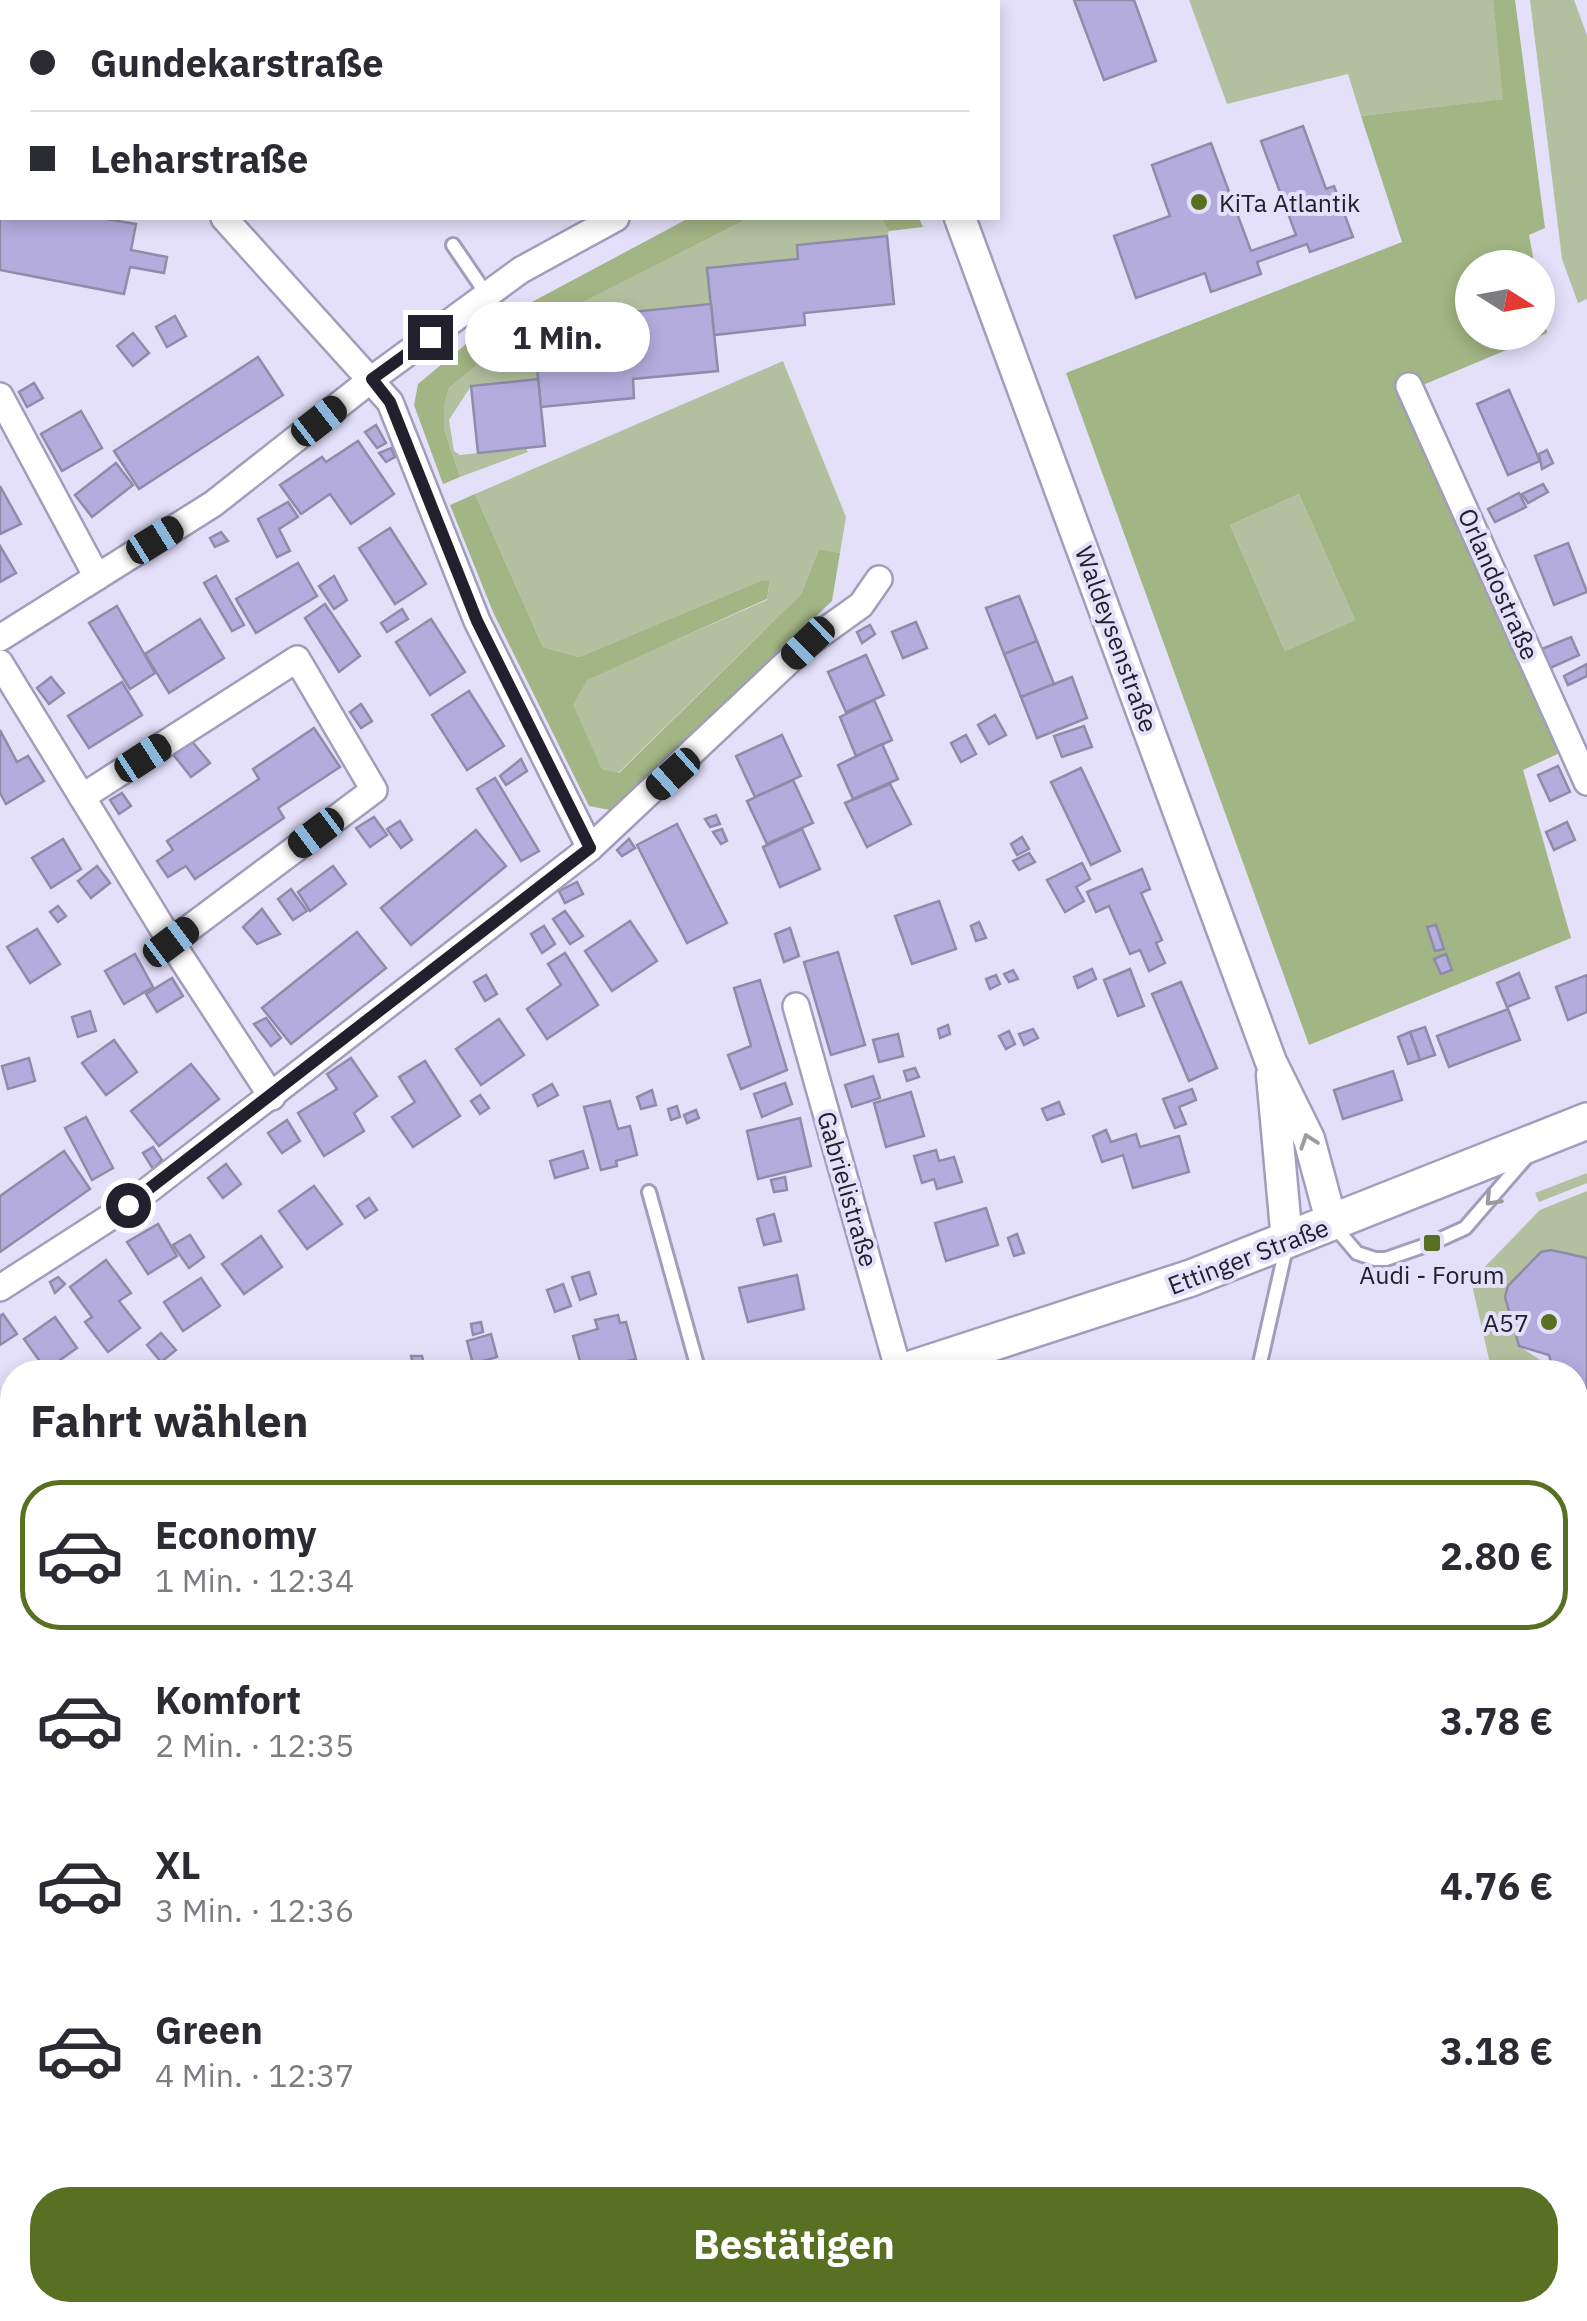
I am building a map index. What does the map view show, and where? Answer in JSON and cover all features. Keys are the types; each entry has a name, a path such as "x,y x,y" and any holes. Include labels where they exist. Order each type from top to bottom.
{"main road":[{"name":"Ettinger Straße","path":"939,1360 1122,1302 1287,1241 1587,1120"}],"street":[{"path":"226,220 390,402 477,621 590,848"},
{"path":"0,638 213,504 372,379 521,270 612,220"},
{"name":"Waldeysenstraße","path":"961,220 1271,1062 1309,1139 1332,1224"},
{"name":"Orlandostraße","path":"1409,386 1587,782"},
{"path":"0,396 97,577"},
{"path":"0,1288 128,1205 590,848 808,643 861,605 879,579"},
{"path":"82,798 297,659 374,790 171,942"},
{"path":"0,662 171,942 272,1097"},
{"name":"Gabrielistraße","path":"796,1006 898,1360"},
{"name":"Waldeysenstraße","path":"1271,1062 1287,1241"}],"lane":[{"path":"453,245 487,294"},
{"path":"1332,1224 1357,1253 1375,1259 1432,1243 1465,1228 1500,1192 1539,1141"},
{"path":"650,1192 696,1360"},
{"path":"1261,1360 1287,1241"}],"green space":[{"path":"1189,0 1493,0 1504,99 1361,116 1348,74 1227,104"},
{"path":"1493,0 1515,0 1545,228 1529,235 1532,250 1455,250 1455,350 1506,350 1423,385 1579,744 1523,770 1571,938 1309,1045 1066,373 1402,242 1361,116 1503,99","holes":["1299,494 1355,620 1285,651 1230,525"]},
{"path":"1530,0 1574,0 1587,35 1587,299 1578,303 1562,259"},
{"path":"685,220 745,220 505,342 449,388 444,429 460,477 443,484 414,405 418,384 489,325"},
{"path":"745,220 882,220 889,231 887,236 797,245 798,259 708,268 711,304 622,313 622,328 534,337 538,379 471,386 449,420 454,451 460,455 526,448 528,452 460,477 444,429 449,388 505,342"},
{"path":"882,220 920,220 923,227 889,231"},
{"path":"783,361 846,517 840,553 819,549 801,594 618,773 602,769 572,705 587,679 767,600 770,582 763,580 579,657 543,647 475,494"},
{"path":"475,494 543,647 579,657 763,580 770,581 767,599 587,680 573,705 602,769 619,773 801,594 819,549 840,553 832,601 610,810 589,806 493,612 450,505"},
{"path":"1299,494 1355,620 1285,651 1230,525"},
{"path":"1587,1173 1587,1183 1539,1202 1535,1193"},
{"path":"1587,1191 1587,1258 1555,1253 1531,1263 1505,1297 1519,1346 1540,1360 1489,1360 1471,1281 1540,1210"}],"building":[{"path":"1074,0 1134,0 1156,61 1104,80"},
{"name":"KiTa Atlantik","path":"1303,126 1326,189 1334,186 1353,237 1310,252 1307,244 1257,262 1261,274 1211,292 1205,273 1136,298 1114,236 1170,216 1152,165 1211,143 1251,251 1296,235 1261,141"},
{"path":"0,220 113,220 136,224 131,250 167,257 164,273 130,267 124,294 0,270"},
{"path":"887,236 894,304 804,313 805,325 714,335 707,268 798,259 797,245"},
{"path":"711,304 718,371 633,379 634,398 541,407 534,337 622,328 621,313"},
{"path":"175,316 186,336 167,347 156,327"},
{"path":"133,333 149,353 133,366 117,346"},
{"path":"258,357 283,395 139,489 114,451"},
{"path":"538,379 545,446 478,453 471,386"},
{"path":"34,383 43,398 27,407 19,392"},
{"path":"1509,390 1540,461 1508,475 1477,404"},
{"path":"81,411 102,448 62,471 41,434"},
{"path":"376,425 386,443 377,448 365,432"},
{"path":"358,441 394,494 351,524 330,494 301,514 280,485 322,457 326,462"},
{"path":"391,448 395,457 386,462 379,453"},
{"path":"1547,450 1553,463 1542,469 1539,454"},
{"path":"116,463 133,485 92,517 75,495"},
{"path":"1543,484 1548,492 1528,503 1522,494"},
{"path":"0,486 21,524 0,534"},
{"path":"1519,493 1526,507 1495,522 1488,509"},
{"path":"288,502 298,517 279,529 290,551 277,557 258,519"},
{"path":"390,528 426,584 395,604 359,548"},
{"path":"221,532 228,541 215,547 210,538"},
{"path":"1568,543 1587,592 1554,605 1535,556"},
{"path":"0,546 16,573 0,582"},
{"path":"298,563 317,596 256,633 236,599"},
{"path":"216,576 244,625 232,631 204,583"},
{"path":"334,576 347,600 334,609 319,586"},
{"path":"1019,596 1037,641 1004,654 986,608"},
{"path":"325,604 360,656 339,672 305,618"},
{"path":"117,606 155,673 130,689 89,623"},
{"path":"402,609 408,619 387,632 381,623"},
{"path":"200,619 224,658 169,693 145,654"},
{"path":"431,619 465,672 430,695 396,642"},
{"path":"916,622 927,648 903,658 892,632"},
{"path":"870,625 875,634 862,643 857,632"},
{"path":"1571,637 1579,655 1550,668 1542,649"},
{"path":"1037,641 1054,684 1021,697 1004,654"},
{"path":"866,655 884,695 846,712 828,672"},
{"path":"1587,664 1587,676 1568,685 1564,676"},
{"path":"51,677 64,693 49,704 37,688"},
{"path":"1072,677 1087,718 1037,738 1021,697"},
{"path":"122,682 142,715 89,748 68,716"},
{"path":"469,691 504,746 467,770 432,715"},
{"path":"874,700 892,740 856,756 840,717"},
{"path":"361,704 372,721 361,728 350,712"},
{"path":"995,715 1006,735 989,744 978,725"},
{"path":"1084,726 1092,747 1062,757 1054,736"},
{"path":"314,728 340,767 278,808 284,818 195,879 186,866 168,877 157,861 173,850 167,841 259,779 253,769"},
{"path":"0,730 17,762 28,756 44,781 6,804 0,793"},
{"path":"782,735 801,776 755,797 736,756"},
{"path":"966,735 976,754 961,762 951,743"},
{"path":"190,739 210,763 191,777 172,753"},
{"path":"882,744 898,779 853,799 838,765"},
{"path":"521,759 527,771 506,785 500,776"},
{"path":"1558,766 1570,792 1550,801 1538,775"},
{"path":"1081,768 1120,851 1091,865 1051,782"},
{"path":"495,778 539,851 521,861 477,789"},
{"path":"793,780 813,823 767,844 747,801"},
{"path":"890,784 911,824 867,847 845,803"},
{"path":"122,793 131,806 119,814 110,800"},
{"path":"716,815 720,824 710,827 705,819"},
{"path":"374,817 387,835 370,847 356,828"},
{"path":"400,821 412,840 401,848 387,829"},
{"path":"1567,822 1575,840 1554,850 1546,832"},
{"path":"677,824 727,923 687,943 637,845"},
{"path":"722,829 727,841 721,844 713,832"},
{"path":"802,829 820,869 780,887 763,847"},
{"path":"476,830 506,866 411,945 381,908"},
{"path":"1022,837 1029,849 1017,855 1011,844"},
{"path":"63,839 81,869 51,888 32,858"},
{"path":"629,839 635,848 622,856 617,850"},
{"path":"1029,853 1035,862 1019,870 1013,861"},
{"path":"1082,863 1090,879 1076,887 1084,901 1065,912 1047,880"},
{"path":"97,866 110,883 91,898 78,881"},
{"path":"333,866 346,884 310,911 298,892"},
{"path":"1142,869 1150,889 1141,893 1162,940 1156,943 1165,963 1149,971 1140,950 1130,954 1109,906 1096,912 1087,892"},
{"path":"577,882 583,894 565,903 559,891"},
{"path":"291,889 307,911 293,920 278,899"},
{"path":"939,901 956,949 912,964 895,916"},
{"path":"58,906 66,916 58,922 50,912"},
{"path":"262,909 280,934 257,944 243,927"},
{"path":"565,911 583,936 570,944 553,919"},
{"path":"630,921 657,961 612,991 585,951"},
{"path":"979,922 986,938 976,941 971,926"},
{"path":"1436,925 1444,949 1435,951 1427,927"},
{"path":"544,926 555,944 542,953 531,934"},
{"path":"790,928 799,956 784,962 775,934"},
{"path":"37,929 60,964 30,983 7,947"},
{"path":"357,932 386,968 291,1044 262,1008"},
{"path":"838,952 865,1045 831,1055 804,962"},
{"path":"565,953 598,1005 547,1039 527,1009 561,985 548,964"},
{"path":"135,954 153,987 124,1004 105,971"},
{"path":"1446,954 1452,970 1441,974 1434,959"},
{"path":"1092,969 1096,979 1078,988 1074,977"},
{"path":"1130,969 1144,1006 1118,1016 1104,980"},
{"path":"1013,970 1018,979 1009,982 1004,974"},
{"path":"1519,973 1529,998 1507,1007 1497,983"},
{"path":"486,975 497,994 485,1001 474,982"},
{"path":"996,975 1000,984 990,989 986,979"},
{"path":"1587,975 1587,1012 1568,1020 1556,987"},
{"path":"172,978 183,996 157,1012 146,994"},
{"path":"760,980 787,1070 741,1089 728,1055 751,1046 734,988"},
{"path":"1181,982 1217,1068 1189,1081 1152,994"},
{"path":"1508,1009 1520,1040 1449,1067 1437,1036"},
{"path":"90,1011 96,1031 78,1037 72,1017"},
{"path":"266,1018 281,1038 271,1046 254,1024"},
{"path":"499,1019 524,1055 481,1085 456,1049"},
{"path":"948,1025 950,1034 940,1038 938,1029"},
{"path":"1425,1027 1435,1055 1420,1060 1410,1032"},
{"path":"1033,1029 1038,1038 1024,1045 1019,1034"},
{"path":"1009,1031 1015,1044 1006,1049 999,1036"},
{"path":"1410,1032 1420,1060 1408,1064 1398,1037"},
{"path":"898,1034 903,1056 879,1062 873,1040"},
{"path":"114,1040 137,1072 106,1095 82,1063"},
{"path":"29,1058 35,1081 8,1089 2,1066"},
{"path":"351,1058 377,1096 354,1113 364,1131 324,1156 298,1113 337,1089 327,1074"},
{"path":"425,1061 460,1116 413,1147 392,1117 415,1102 399,1077"},
{"path":"191,1064 219,1099 159,1146 131,1111"},
{"path":"915,1068 919,1077 907,1081 904,1071"},
{"path":"1393,1071 1402,1100 1343,1119 1334,1090"},
{"path":"873,1076 880,1098 852,1107 845,1085"},
{"path":"785,1083 792,1104 762,1117 754,1094"},
{"path":"552,1084 558,1095 538,1106 533,1095"},
{"path":"1192,1089 1196,1100 1179,1107 1186,1124 1175,1128 1163,1099"},
{"path":"652,1090 656,1105 641,1109 637,1097"},
{"path":"911,1092 924,1136 886,1147 874,1103"},
{"path":"480,1095 489,1108 480,1114 471,1101"},
{"path":"610,1101 618,1129 630,1126 637,1155 601,1170 584,1107"},
{"path":"1059,1102 1064,1114 1047,1120 1042,1109"},
{"path":"677,1106 680,1117 671,1120 668,1109"},
{"path":"696,1110 699,1118 687,1123 684,1115"},
{"path":"86,1117 113,1168 92,1180 65,1128"},
{"path":"800,1118 811,1166 758,1179 747,1131"},
{"path":"287,1120 300,1141 282,1153 268,1133"},
{"path":"1106,1130 1111,1142 1136,1134 1140,1147 1179,1136 1189,1172 1133,1188 1123,1155 1102,1162 1093,1136"},
{"path":"153,1147 162,1160 153,1169 143,1153"},
{"path":"936,1150 939,1161 954,1157 962,1182 937,1189 934,1179 922,1183 914,1156"},
{"path":"64,1151 90,1189 0,1252 0,1196"},
{"path":"583,1151 588,1168 555,1178 550,1161"},
{"path":"226,1164 241,1184 223,1198 208,1178"},
{"path":"785,1177 787,1190 774,1192 771,1180"},
{"path":"314,1186 342,1224 307,1249 279,1211"},
{"path":"369,1198 377,1210 365,1218 357,1206"},
{"path":"986,1208 998,1245 946,1261 935,1223"},
{"path":"774,1214 781,1241 764,1245 757,1219"},
{"path":"158,1224 177,1256 148,1274 127,1242"},
{"path":"1017,1234 1024,1253 1014,1256 1008,1238"},
{"path":"190,1235 204,1257 189,1268 173,1245"},
{"path":"261,1236 282,1267 244,1294 222,1264"},
{"name":"A57","path":"1551,1250 1587,1258 1587,1360 1550,1360 1549,1355 1519,1346 1505,1297 1508,1286 1541,1252"},
{"path":"106,1260 131,1293 119,1301 140,1328 108,1352 85,1322 92,1317 70,1287"},
{"path":"589,1272 596,1294 580,1300 572,1277"},
{"path":"797,1275 804,1309 748,1322 739,1288"},
{"path":"58,1277 65,1284 55,1293 50,1282"},
{"path":"201,1278 220,1306 183,1331 164,1302"},
{"path":"563,1284 571,1306 555,1312 547,1290"},
{"path":"3,1314 17,1334 0,1345 0,1316"},
{"path":"618,1315 620,1323 626,1322 636,1359 580,1360 573,1336 598,1329 595,1320"},
{"path":"55,1317 77,1348 60,1360 39,1360 24,1339"},
{"path":"481,1322 483,1332 473,1335 471,1324"},
{"path":"161,1333 176,1350 159,1360 147,1345"},
{"path":"491,1334 497,1357 472,1360 467,1341"}],"place":[{"name":"KiTa Atlantik","path":"1199,202"},
{"name":"Audi - Forum","path":"1432,1243"},
{"name":"A57","path":"1549,1322"}],"route":[{"path":"128,1205 590,848 477,621 390,402 372,379 430,337"}]}
